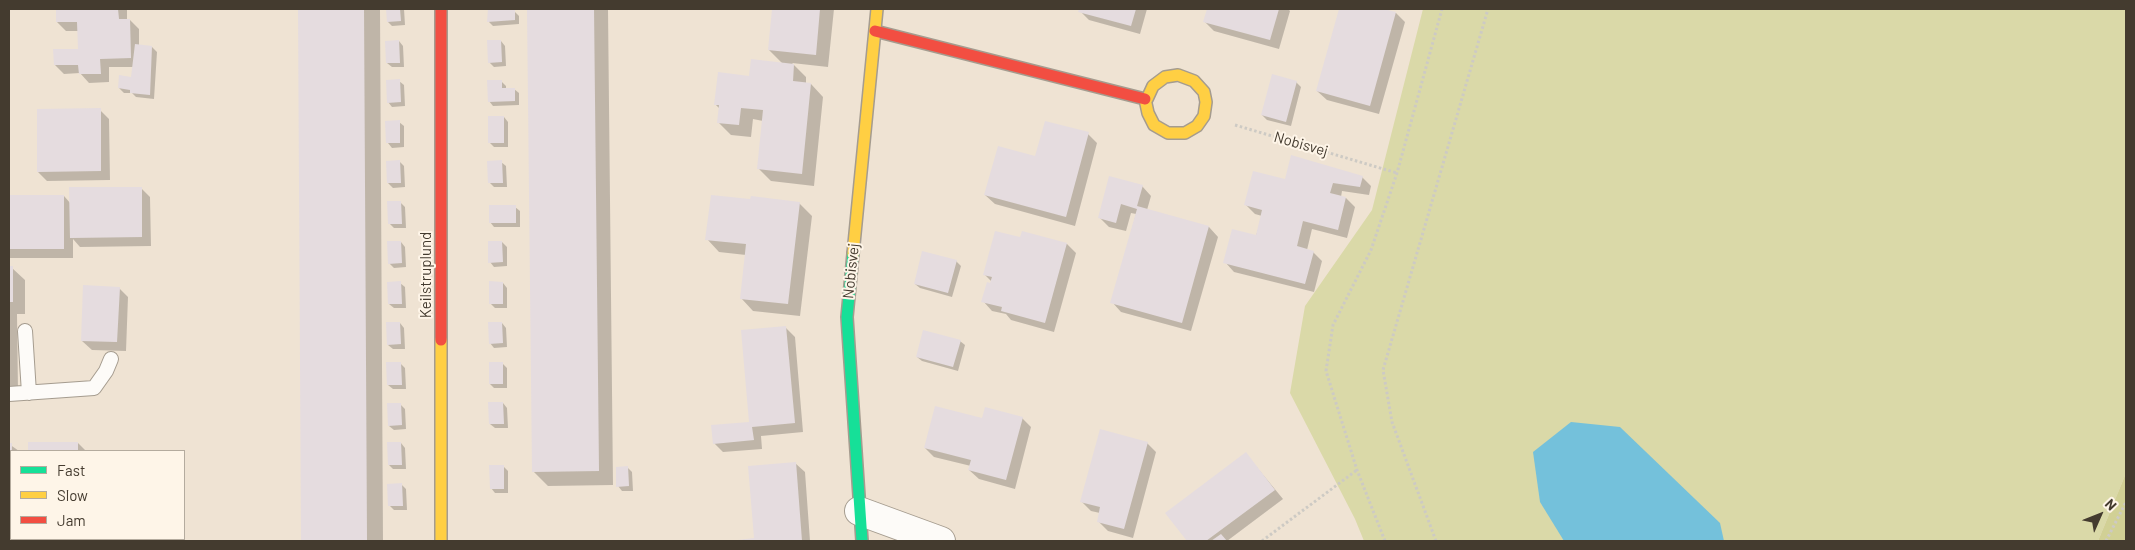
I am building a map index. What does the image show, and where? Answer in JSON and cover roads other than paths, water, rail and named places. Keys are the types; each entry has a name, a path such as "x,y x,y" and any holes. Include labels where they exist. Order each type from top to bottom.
{"street":[{"name":"Keilstruplund","path":"441,9 441,541"},
{"name":"Nobisvej","path":"862,541 846,317 878,9"},
{"path":"875,31 1147,99"},
{"path":"1178,75 1194,81 1204,92 1206,102 1204,116 1197,126 1184,133 1168,134 1154,125 1148,113 1147,99 1153,86 1165,77 1178,75"},
{"path":"859,511 941,541"}],"lane":[{"path":"26,331 29,393"},
{"path":"9,394 94,388 106,371 111,359"}],"water":[{"path":"1571,422 1620,427 1720,523 1724,541 1564,541 1540,502 1533,452"}]}
